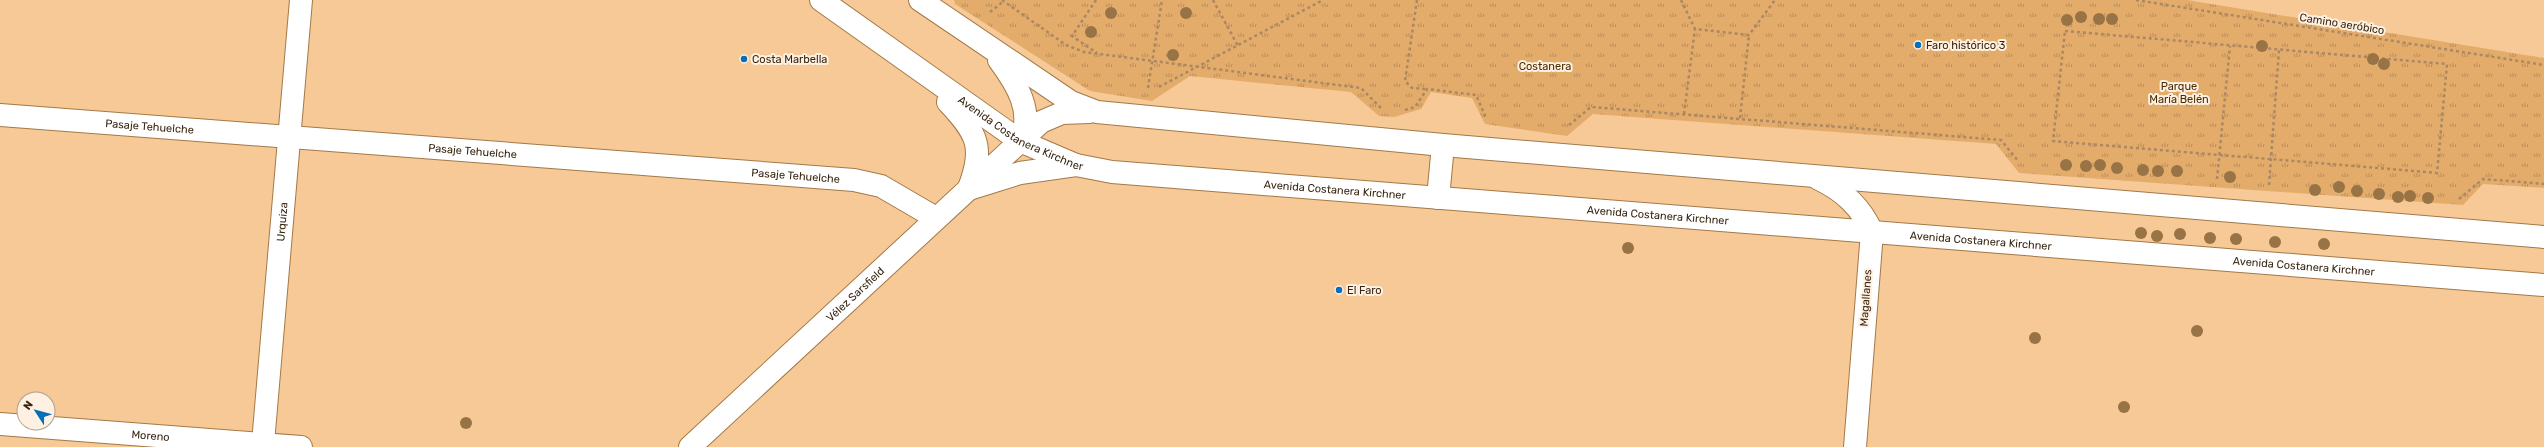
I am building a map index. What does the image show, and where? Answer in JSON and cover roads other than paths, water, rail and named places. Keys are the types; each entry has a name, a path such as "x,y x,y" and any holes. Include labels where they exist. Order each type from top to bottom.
{"street":[{"name":"Urquiza","path":"263,443 301,0"},
{"name":"Avenida Costanera Kirchner","path":"821,0 922,73 1020,140 1076,165 1112,172 2544,285"},
{"path":"920,0 1071,102 1097,112 1443,145 2544,237"},
{"path":"989,48 1020,94 1026,113 1026,130 1020,140"},
{"path":"922,73 967,122 975,140 978,166 969,189"},
{"name":"Vélez Sarsfield","path":"690,447 1041,122 1062,113 1097,112"},
{"name":"Pasaje Tehuelche","path":"0,114 854,180 881,186 936,218"},
{"path":"1438,198 1443,145"},
{"path":"969,189 1020,174 1076,165"},
{"path":"1814,176 1834,186 1851,200 1864,215 1872,232"},
{"name":"Magallanes","path":"1855,447 1872,232"},
{"name":"Moreno","path":"0,424 301,447"}],"place":[{"name":"Faro histórico 3","path":"1918,45"},
{"name":"Costa Marbella","path":"744,59"},
{"name":"El Faro","path":"1339,290"}],"park label":[{"name":"Costanera","path":"1545,66"},
{"name":"Parque María Belén","path":"2179,92"}]}
